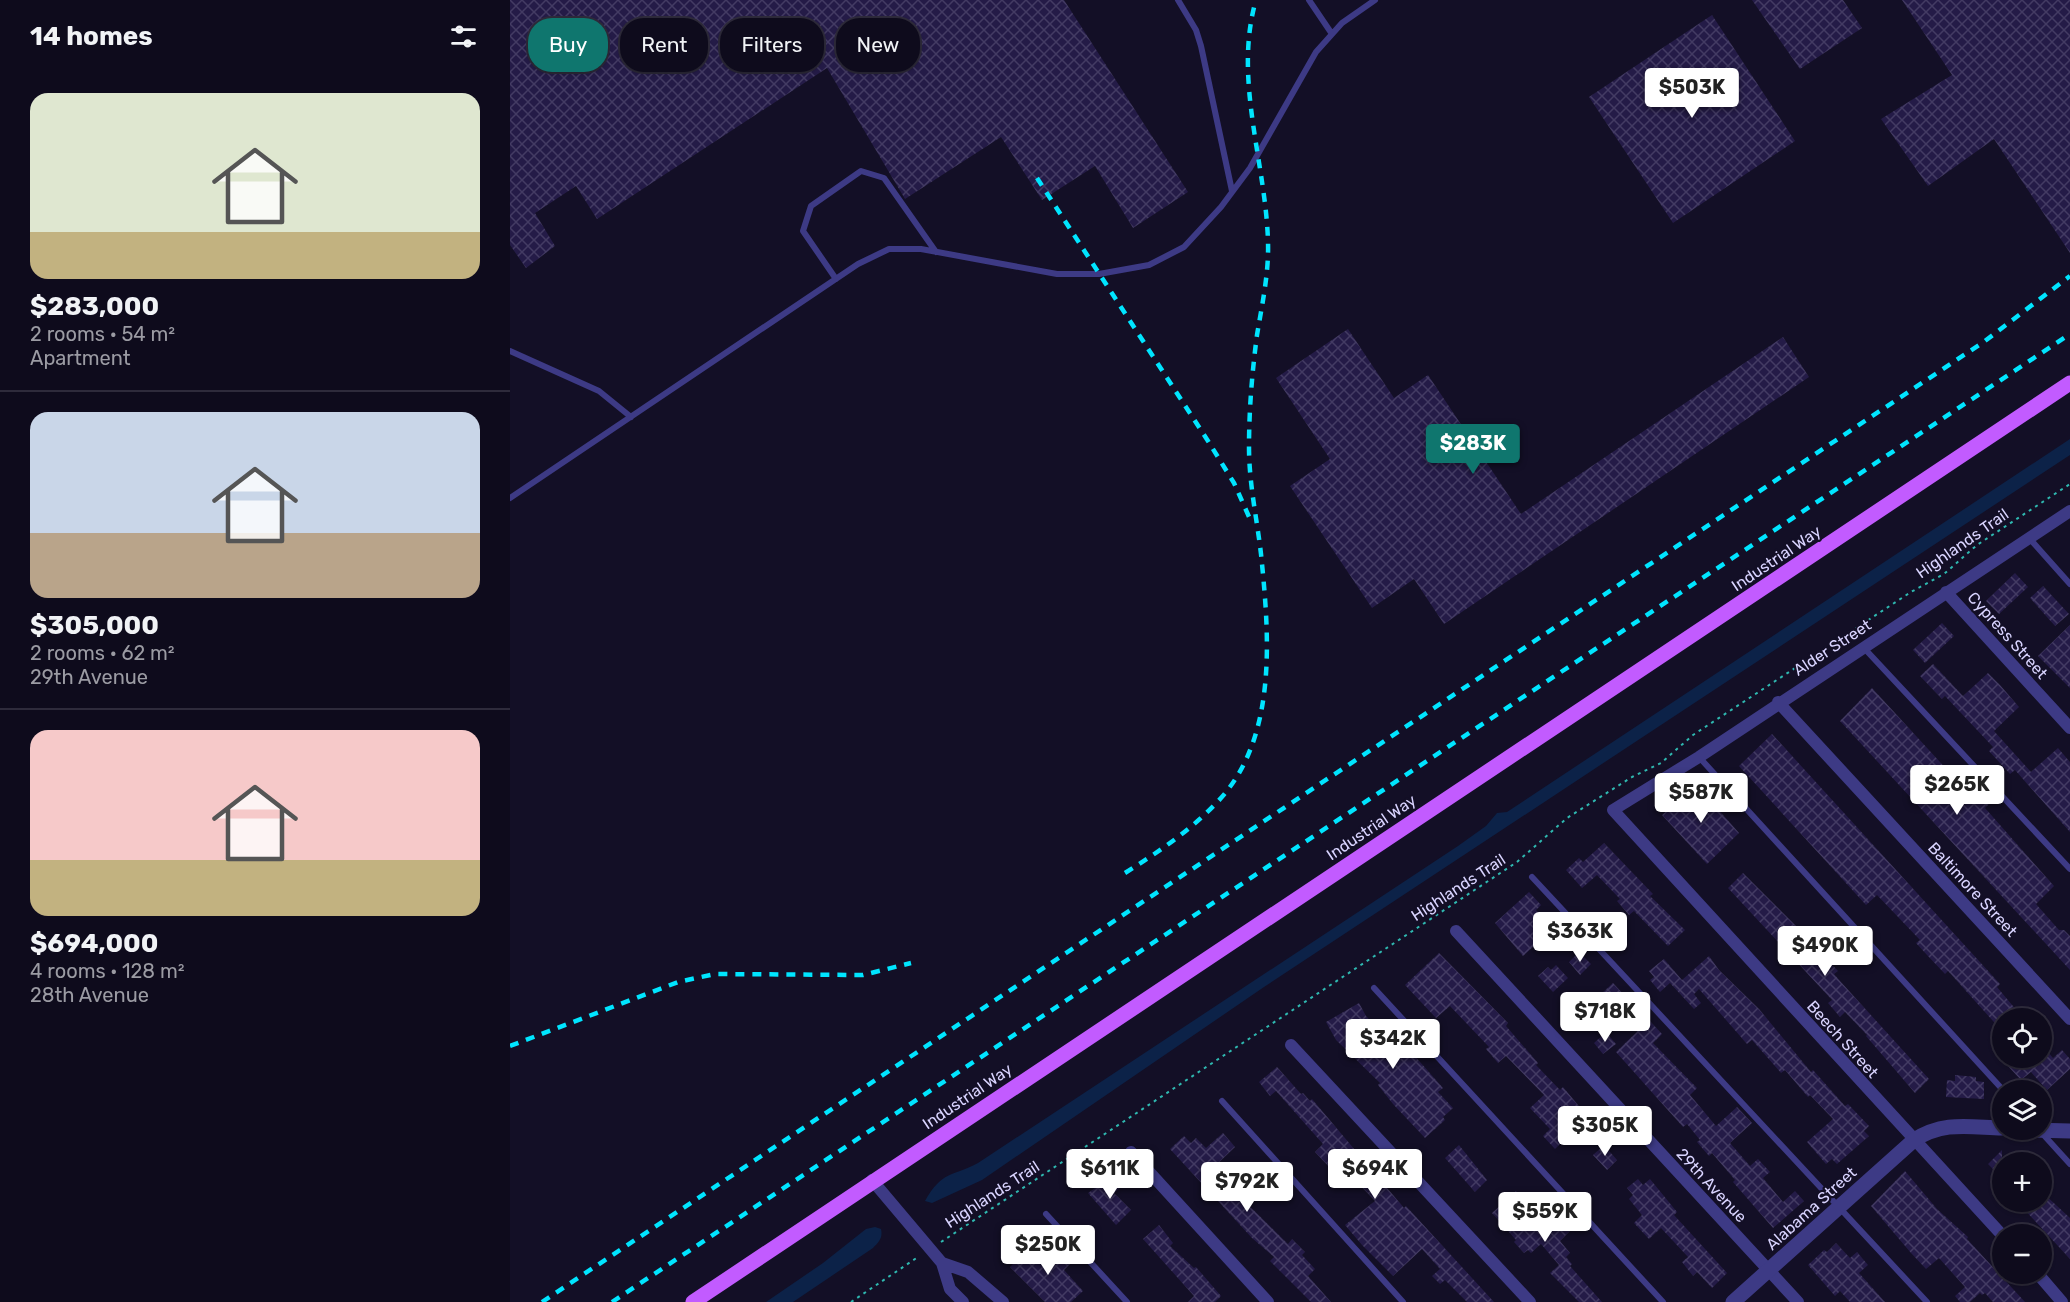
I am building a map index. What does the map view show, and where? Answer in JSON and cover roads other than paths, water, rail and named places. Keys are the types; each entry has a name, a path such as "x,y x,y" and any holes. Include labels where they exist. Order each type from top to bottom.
{"main road":[{"name":"Industrial Way","path":"693,1302 872,1180 2070,383"}],"street":[{"name":"Alder Street","path":"1613,810 1699,757 1778,702 2070,511"},
{"name":"Cypress Street","path":"1946,592 2070,728"},
{"name":"Baltimore Street","path":"1778,702 2070,1018"},
{"name":"Beech Street","path":"1613,810 1992,1224"},
{"name":"29th Avenue","path":"1456,931 1798,1302"},
{"path":"1291,1045 1530,1302"},
{"name":"Alabama Street","path":"1733,1302 1914,1140 1930,1130 1948,1126 1992,1128"},
{"path":"2052,1130 2070,1131"},
{"path":"1131,1152 1268,1302"},
{"path":"872,1180 942,1263 950,1288 963,1302"},
{"path":"942,1263 968,1272 1003,1302"},
{"path":"2047,1284 2062,1302"}],"lane":[{"path":"1178,0 1196,30 1201,46 1232,191"},
{"path":"1309,0 1332,34"},
{"path":"510,498 858,264 889,249 936,252 1057,274 1099,274 1149,265 1184,247 1250,168 1316,52 1342,23 1375,0"},
{"path":"836,279 803,231 811,206 861,171 884,178 936,252"},
{"path":"510,351 599,391 631,417"},
{"path":"2028,538 2070,584"},
{"path":"1863,646 2070,869"},
{"path":"1699,757 1994,1080"},
{"path":"1532,877 1927,1302"},
{"path":"1374,988 1664,1302"},
{"path":"1221,1101 1402,1302"},
{"path":"2048,1140 2070,1164"},
{"path":"1046,1214 1127,1302"}],"water":[{"path":"2070,439 2070,455 1264,987 982,1180 932,1203 925,1201 942,1179 978,1163 1458,846 1486,826 1497,813 1507,812"},
{"path":"875,1227 881,1229 881,1235 879,1242 873,1248 793,1302 766,1302 823,1263 866,1229"}],"railway":[{"path":"1125,873 1176,838 1221,798 1239,772 1252,744 1261,714 1267,649 1266,616 1261,554 1250,474 1249,433 1254,363 1266,277 1268,242 1249,90 1250,30 1256,0"},
{"path":"1037,178 1208,441 1234,483 1250,519"},
{"path":"542,1302 1985,341 2070,276"},
{"path":"612,1302 2070,334"},
{"path":"510,1046 678,982 715,974 863,975 911,963"}]}
